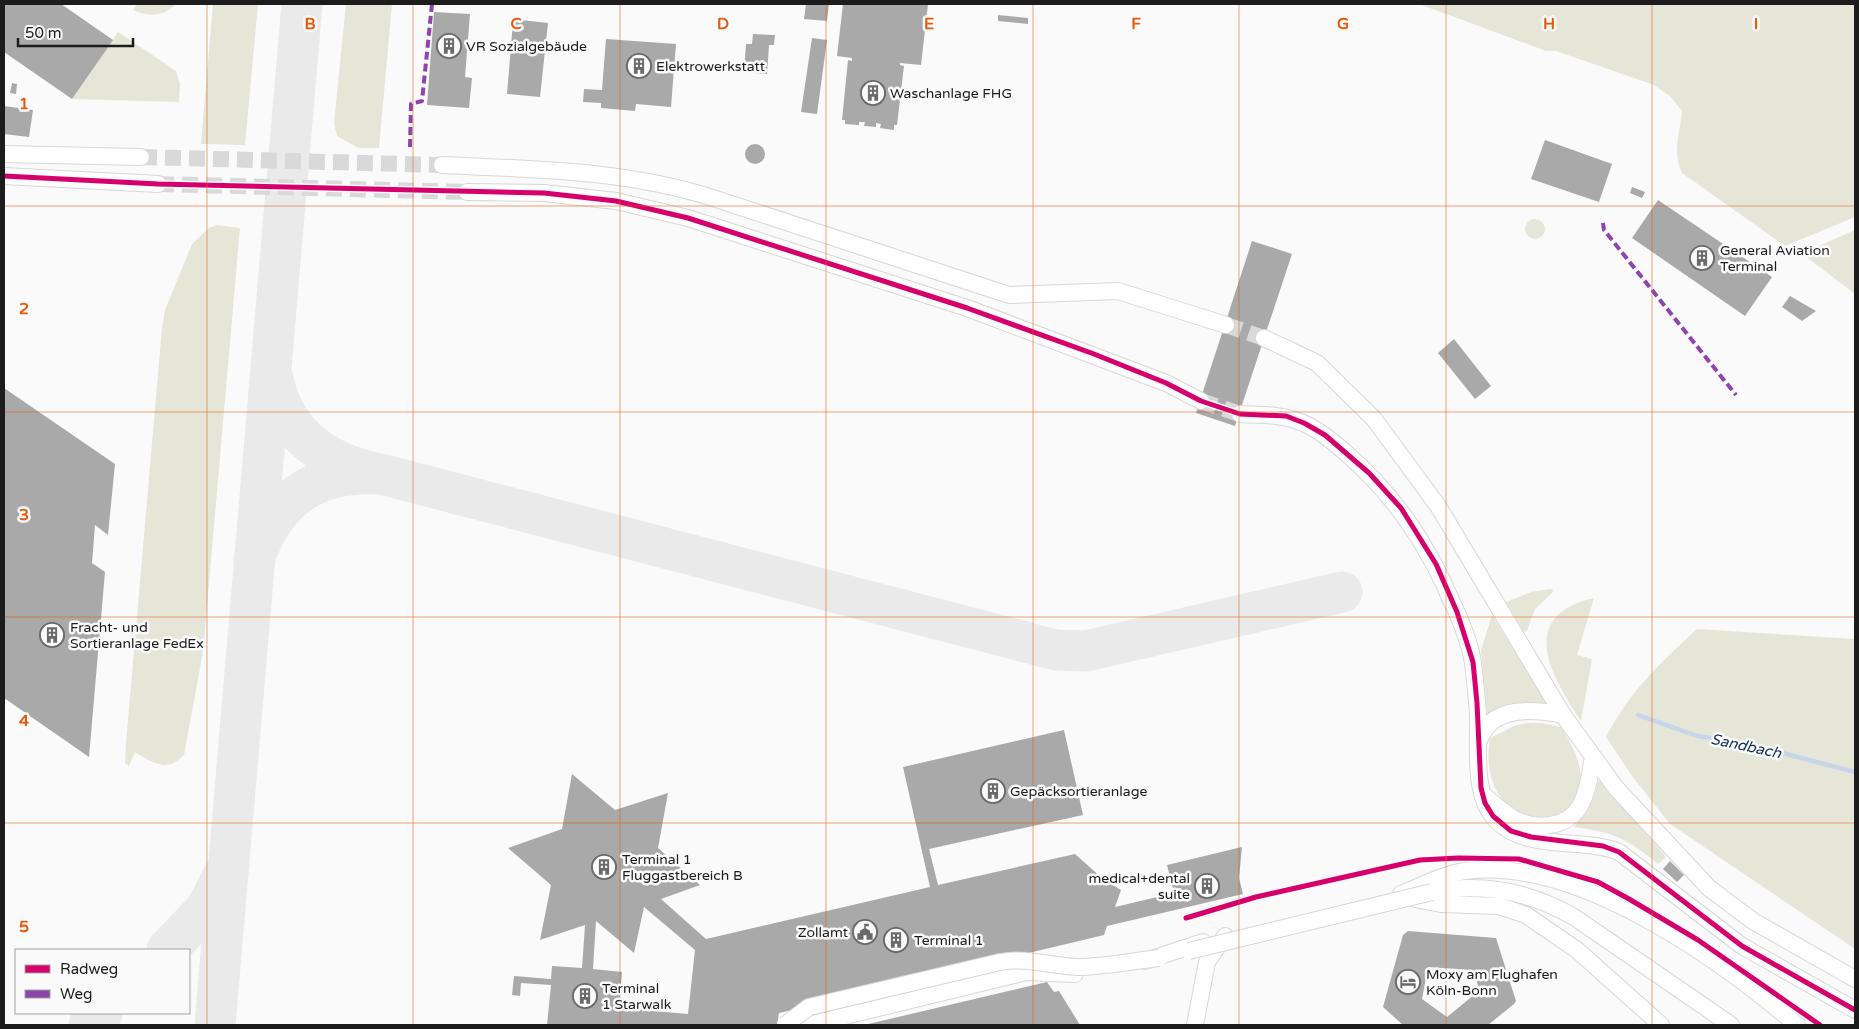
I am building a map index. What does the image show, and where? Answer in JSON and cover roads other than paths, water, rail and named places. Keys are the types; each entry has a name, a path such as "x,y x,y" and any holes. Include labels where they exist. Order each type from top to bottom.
{"street":[{"path":"4,154 141,157"},
{"path":"442,165 544,169 618,176 674,187 699,193 1009,295 1118,291 1226,325"},
{"path":"4,176 158,184"},
{"path":"467,192 544,193 616,201 688,218 976,311 1157,379 1201,401"},
{"path":"1264,338 1317,363 1374,419 1438,506 1563,715 1616,788 1709,888 1754,921 1855,979"},
{"path":"1240,414 1286,416 1304,423 1325,435 1369,473 1401,508 1436,564 1468,642 1473,662 1483,794 1493,816 1511,831 1549,841 1603,846 1619,852 1636,863 1742,946 1855,1010"},
{"path":"1479,743 1487,725 1509,714 1533,710 1563,715"},
{"path":"1483,794 1512,818 1522,822 1540,826 1563,822 1573,816 1581,805 1587,789 1593,757"},
{"path":"813,1024 1026,972 1093,974 1151,959 1226,934 1398,895 1464,872 1490,870 1540,876 1588,892 1635,913 1758,992 1797,1025"},
{"path":"785,1025 809,1008 1000,962 1025,959 1059,966 1100,966 1159,958 1432,892 1466,888 1516,892 1553,905 1574,917 1731,1025"},
{"path":"1686,904 1693,893 1709,888"},
{"path":"1398,895 1441,904 1499,906 1526,915 1577,950 1660,1025"},
{"path":"1195,1025 1207,962 1226,934"},
{"path":"1711,1011 1745,1025"}],"waterway":[{"name":"Sandbach","path":"1638,715 1697,736 1744,743 1855,772"}],"tunnel":[{"path":"141,157 442,165"},
{"path":"158,184 467,192"},
{"path":"1226,325 1264,338"},
{"path":"1201,401 1240,414"}],"place":[{"name":"VR Sozialgebäude","path":"449,46"},
{"name":"Elektrowerkstatt","path":"639,66"},
{"name":"Waschanlage FHG","path":"873,93"},
{"name":"General Aviation Terminal","path":"1702,258"},
{"name":"Fracht- und Sortieranlage FedEx","path":"52,635"},
{"name":"Gepäcksortieranlage","path":"993,791"},
{"name":"Terminal 1 Fluggastbereich B","path":"604,867"},
{"name":"medical+dental suite","path":"1207,886"},
{"name":"Zollamt","path":"865,932"},
{"name":"Terminal 1","path":"896,940"},
{"name":"Moxy am Flughafen Köln-Bonn","path":"1408,982"},
{"name":"Terminal 1 Starwalk","path":"585,996"}]}
